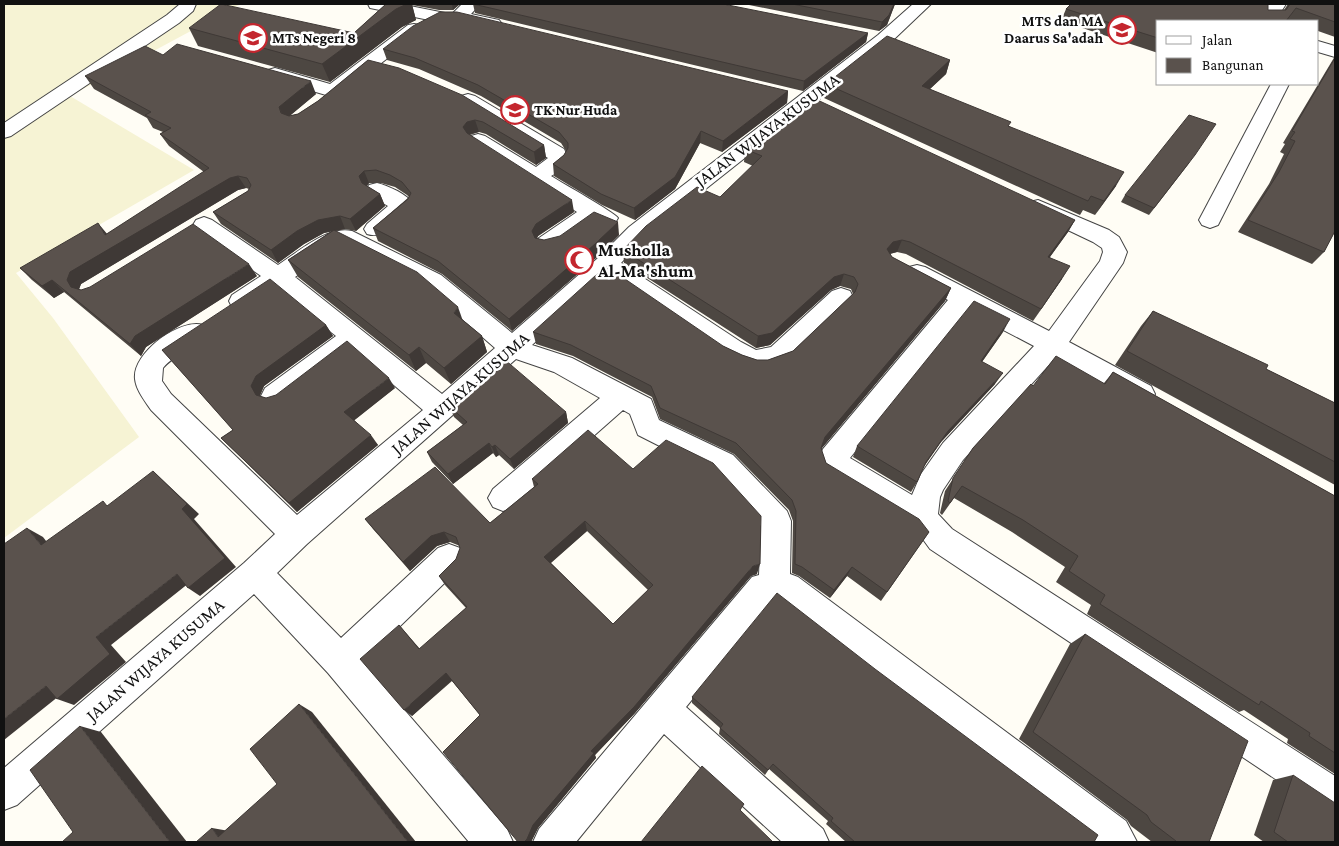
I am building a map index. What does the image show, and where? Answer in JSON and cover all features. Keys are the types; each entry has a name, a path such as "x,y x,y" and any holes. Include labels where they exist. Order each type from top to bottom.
{"street":[{"path":"4,132 173,19 188,4"},
{"path":"376,4 439,17"},
{"name":"JALAN WIJAYA KUSUMA","path":"4,792 255,573 296,534 442,410 606,264 637,232 692,187 816,104 923,4"},
{"path":"1269,20 1270,14 1278,4"},
{"path":"254,68 326,97 409,32 439,17 466,10 509,28"},
{"path":"863,35 884,39"},
{"path":"1319,46 1335,52"},
{"path":"369,63 394,70"},
{"path":"1210,220 1279,85"},
{"path":"455,94 481,107 557,154 558,158 553,166 536,176"},
{"path":"782,94 816,104"},
{"path":"478,140 593,212 637,232"},
{"path":"359,243 403,205 377,190"},
{"path":"925,518 923,509 930,486 970,430 986,415 1035,359 1053,345 1111,263 1115,252 1111,243 1101,236 1017,197"},
{"path":"225,211 196,229 279,277 354,336 442,410"},
{"path":"548,244 593,212"},
{"path":"296,534 161,402 147,379 149,368 156,356 336,238 344,237 432,281 466,307 512,348 563,365 621,396 641,407 648,427 724,464 776,521 774,584"},
{"path":"898,262 1164,407"},
{"path":"606,264 732,349 759,361 768,360 780,354 841,298"},
{"path":"963,299 833,458 834,463 925,518 941,539 1335,797"},
{"path":"274,396 354,336"},
{"path":"503,498 621,396"},
{"path":"340,661 449,558"},
{"path":"255,573 340,661 494,842"},
{"path":"552,842 764,588 774,584 787,588 1113,834 1118,842"},
{"path":"663,709 810,842"}],"shaded area":[{"path":"4,4 241,4 70,96 194,170 16,273 53,318 139,437 4,538"}],"building":[{"path":"221,4 354,33 386,4 407,4 396,9 322,64 189,28"},
{"path":"473,4 723,4 868,33 804,81"},
{"path":"792,4 894,4 889,15 882,22"},
{"path":"1071,4 1268,4 1268,10 1286,10 1290,4 1335,4 1335,22 1296,8 1287,20 1156,20 1156,37 1066,9"},
{"path":"440,12 457,12 788,91 723,141 701,131 675,177 634,208 601,194 553,164 564,155 568,148 568,143 559,132 478,85 415,58 383,49 413,26"},
{"path":"887,36 950,60 922,86 1011,122 1008,126 1124,172 1104,201 1091,196 1088,201 826,84"},
{"path":"177,44 311,81 279,107 281,113 289,116 298,114 318,101 368,60 399,68 462,95 544,145 534,152 483,122 475,120 467,122 463,127 467,133 572,200 536,224 532,231 535,238 544,240 560,236 594,212 618,222 509,319 438,261 373,228 408,199 411,193 402,182 390,175 376,170 364,171 359,176 362,183 380,194 350,219 340,216 318,220 297,231 271,250 213,212 248,191 251,185 247,178 238,176 230,178 70,272 67,280 71,287 81,290 90,287 193,224 249,264 135,336 130,344 52,280 42,286 20,268 98,223 105,235 209,168 160,134 171,128 145,115 151,112 85,76 145,46 163,55"},
{"path":"1335,58 1335,231 1324,252 1248,220 1279,172 1295,141 1290,139 1295,132 1292,131"},
{"path":"811,97 1075,220 1048,257 1070,266 1041,309 910,242 902,240 893,242 887,249 892,257 951,288 825,437 821,448 826,463 919,519 929,532 887,592 852,567 834,590 795,564 796,511 792,500 736,443 660,408 651,386 571,345 533,332 606,266 723,346 742,355 757,360 768,360 793,351 855,292 858,284 854,277 844,274 834,277 772,333 758,336 623,250 646,226 697,187 720,197 762,156 745,149"},
{"path":"1189,115 1216,124 1195,155 1154,208 1125,195"},
{"path":"334,230 417,272 458,307 454,313 482,336 444,368 419,347 409,355 288,260"},
{"path":"270,279 326,325 256,376 251,386 256,395 266,398 276,395 347,341 389,378 344,412 371,435 289,503 221,438 233,430 162,350"},
{"path":"974,301 1010,319 981,361 1003,373 948,431 926,462 917,482 857,446"},
{"path":"1153,311 1268,365 1266,369 1335,403 1335,462 1127,351"},
{"path":"1056,356 1105,384 1113,372 1335,496 1335,753 1309,736 1310,733 1261,701 1259,705 1100,604 1105,595 1069,571 1078,556 1023,520 962,486 950,503 948,501 953,478 973,448 1031,384 1033,386"},
{"path":"504,359 566,412 510,459 495,445 492,447 489,443 448,474 427,452 467,422 449,406"},
{"path":"588,430 633,469 666,440 713,463 761,516 760,564 753,566 634,707 591,751 594,753 533,825 527,839 524,842 518,842 443,752 480,715 446,673 404,710 360,659 399,625 419,649 467,607 439,576 456,559 460,548 456,537 444,532 431,536 403,562 365,519 435,467 490,523 538,484 532,479","holes":["585,521 653,585 613,624 544,557"]},
{"path":"153,471 187,504 182,509 225,558 188,588 177,574 96,637 110,654 57,699 46,686 4,719 4,544 27,528 41,545 103,501 107,506"},
{"path":"777,593 875,669 1098,835 1094,842 855,842 831,821 833,818 773,764 768,770 720,728 723,724 692,697"},
{"path":"1085,634 1248,741 1209,842 1175,842 1151,822 1147,815 1033,732"},
{"path":"299,704 408,842 196,842 212,828 218,837 277,784 250,749"},
{"path":"80,726 170,842 62,842 73,832 30,770"},
{"path":"702,766 744,804 740,810 773,842 641,842"},
{"path":"1293,775 1335,803 1335,842 1288,842 1274,832"}],"place":[{"name":"MTS dan MA Daarus Sa'adah","path":"1122,30"},
{"name":"MTs Negeri 8","path":"253,38"},
{"name":"TK Nur Huda","path":"515,110"},
{"name":"Musholla Al-Ma'shum","path":"579,260"}]}
